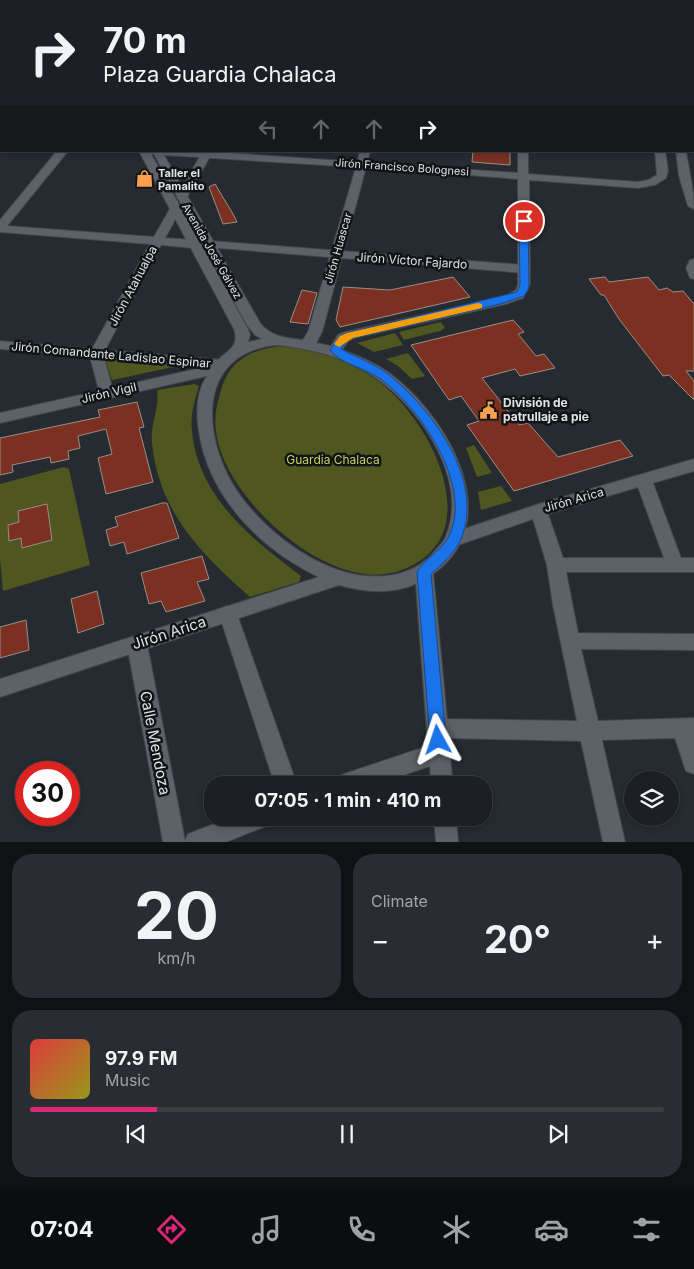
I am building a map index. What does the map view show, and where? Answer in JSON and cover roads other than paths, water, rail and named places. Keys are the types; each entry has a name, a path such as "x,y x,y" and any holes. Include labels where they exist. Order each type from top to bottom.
{"street":[{"path":"0,228 62,152"},
{"name":"Avenida José Gálvez","path":"146,152 243,335 240,350"},
{"name":"Avenida José Gálvez","path":"157,152 254,325 260,332 278,341"},
{"name":"Jirón Francisco Bolognesi","path":"157,152 207,153 628,184 646,184 655,181 663,173 660,152"},
{"name":"Jirón Huascar","path":"308,344 315,332 365,152"},
{"path":"335,350 343,338 350,335 497,302 520,294 524,290 523,152"},
{"path":"681,152 684,176 694,206"},
{"path":"182,197 207,153"},
{"name":"Jirón Atahualpa","path":"96,354 175,209"},
{"path":"0,228 193,244"},
{"name":"Jirón Víctor Fajardo","path":"210,245 524,269"},
{"path":"278,341 308,344 335,350 370,367 392,382 409,397 435,432 448,455 460,496 460,517 455,539 443,556 424,572 403,581 379,584 360,583 338,578 314,568 273,538 236,502 220,476 206,434 204,417 206,399 220,367 240,350 261,343 278,341"},
{"name":"Jirón Comandante Ladislao Espinar","path":"0,345 220,367"},
{"path":"96,354 107,394"},
{"name":"Jirón Vigil","path":"0,418 220,367"},
{"name":"Jirón Arica","path":"455,539 539,510 694,465"},
{"path":"644,480 675,565"},
{"path":"539,510 556,565 570,641 614,842"},
{"path":"556,565 694,565"},
{"path":"424,572 441,776"},
{"name":"Jirón Arica","path":"0,688 338,578"},
{"path":"228,614 283,776"},
{"path":"570,641 694,642"},
{"name":"Calle Mendoza","path":"137,644 174,842"},
{"path":"437,728 590,730 688,728 694,764"},
{"path":"371,776 439,753"},
{"path":"196,842 237,826"},
{"path":"446,826 447,842"}],"place":[{"name":"Taller el Pamalito","path":"144,179"},
{"name":"División de patrullaje a pie","path":"489,410"}],"park label":[{"name":"Guardia Chalaca","path":"333,460"}]}
